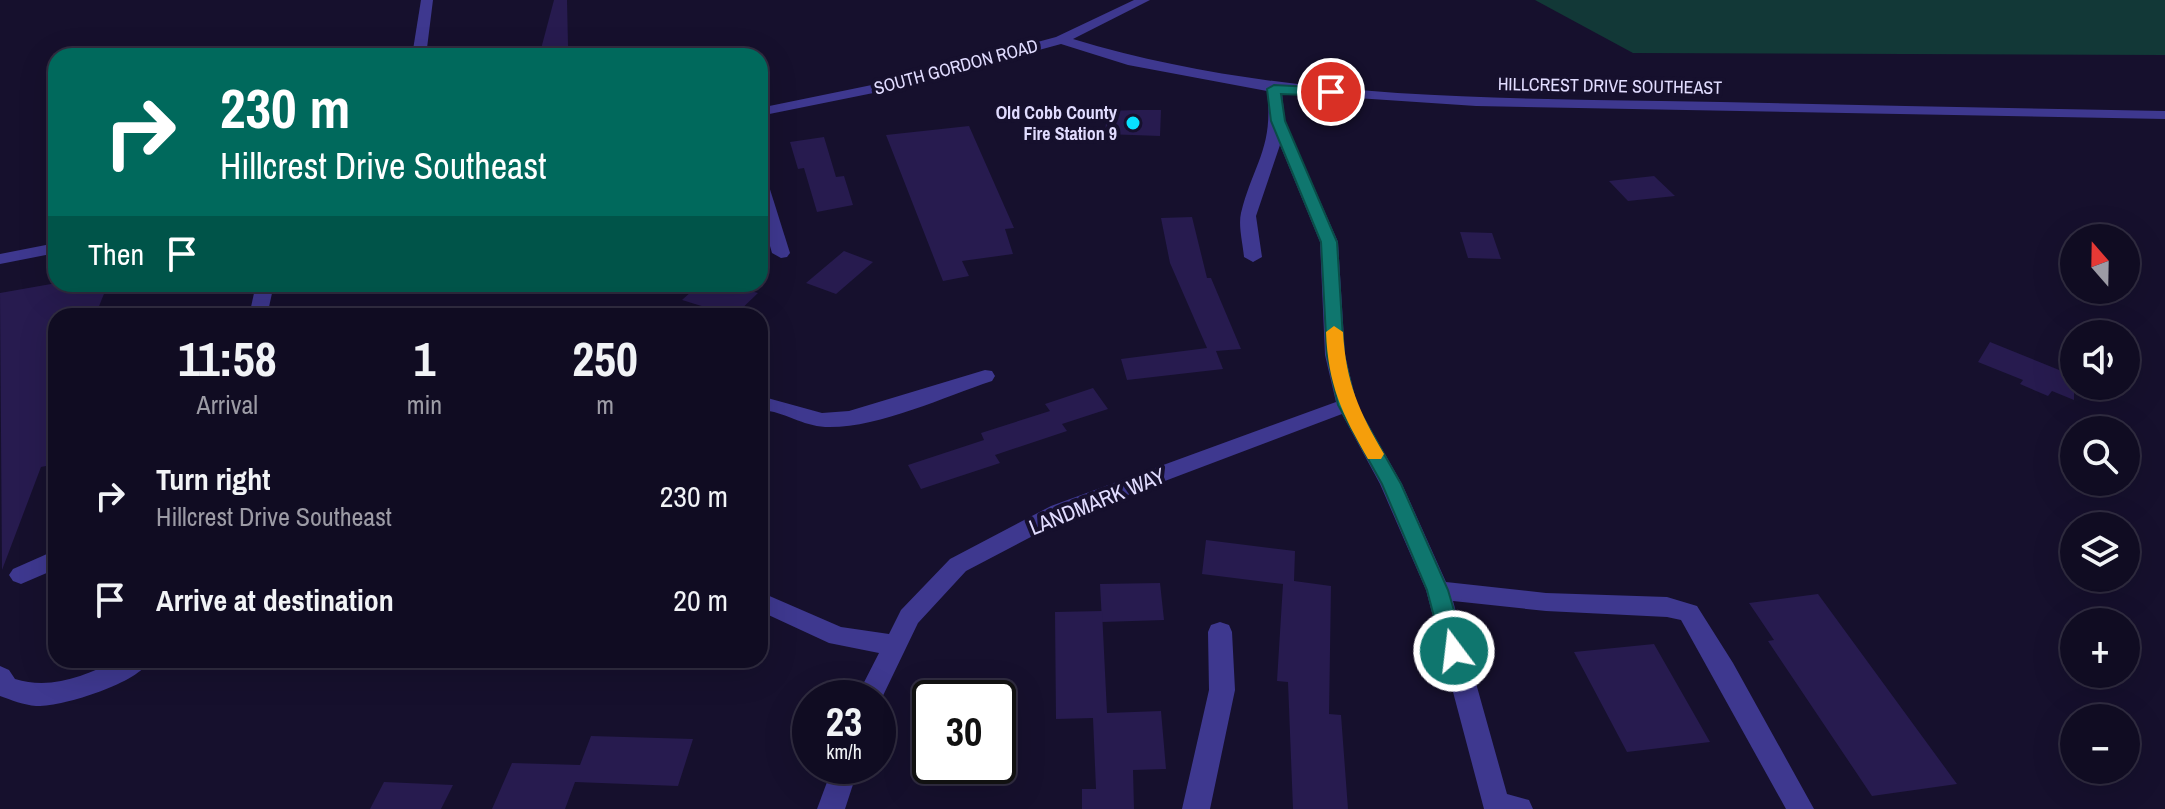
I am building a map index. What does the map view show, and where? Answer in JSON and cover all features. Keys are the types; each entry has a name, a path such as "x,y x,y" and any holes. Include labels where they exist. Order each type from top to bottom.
{"street":[{"path":"420,48 427,0"},
{"name":"SOUTH GORDON ROAD","path":"768,110 903,83 1061,40 1144,0"},
{"name":"HILLCREST DRIVE SOUTHEAST","path":"1061,40 1189,77 1274,89 1503,102 2165,115"},
{"path":"1274,89 1278,121 1329,242 1335,355 1347,405 1391,484 1438,590 1505,807"},
{"path":"1253,257 1248,216 1269,160 1278,121"},
{"path":"768,210 781,253"},
{"path":"0,259 48,250"},
{"path":"768,404 783,405 809,418 829,421 859,415 985,376"},
{"name":"LANDMARK WAY","path":"878,680 909,617 958,565 1059,512 1347,405"},
{"path":"21,575 48,563"},
{"path":"1438,590 1546,602 1667,607 1689,613 1800,809"},
{"path":"768,605 838,636 895,645"},
{"path":"1196,809 1222,690 1220,632"},
{"path":"0,677 7,688 37,695 80,686 126,668"},
{"path":"831,809 840,784"}],"green space":[{"path":"1535,0 2165,0 2165,55 1633,53"}],"building":[{"path":"554,0 567,0 568,46 541,48"},
{"name":"Old Cobb County Fire Station 9","path":"1161,110 1160,136 1105,134 1107,111"},
{"path":"969,126 1014,228 1005,229 1013,254 962,261 969,276 943,281 886,135"},
{"path":"824,137 836,177 844,176 853,205 817,212 804,168 798,169 790,142"},
{"path":"1654,176 1675,196 1628,201 1609,181"},
{"path":"1192,217 1207,278 1211,278 1241,349 1216,351 1223,369 1127,380 1121,359 1207,348 1170,263 1161,218"},
{"path":"1460,232 1492,233 1501,259 1468,258"},
{"path":"844,251 873,262 836,294 806,283"},
{"path":"48,285 48,292 105,292 98,308 48,308 48,466 41,467 2,570 0,293"},
{"path":"691,292 758,293 742,308 708,308 682,300"},
{"path":"1990,342 2060,370 2060,394 2052,391 2048,396 2020,384 2023,380 1978,362"},
{"path":"1093,388 1108,409 1062,424 1067,431 995,455 1000,463 921,489 908,465 984,440 981,433 1050,411 1045,404"},
{"path":"1206,540 1295,551 1294,581 1331,586 1329,714 1341,715 1348,809 1293,809 1288,682 1277,681 1283,584 1202,574"},
{"path":"1160,583 1164,620 1102,622 1100,584"},
{"path":"1818,594 1957,784 1872,796 1768,641 1774,640 1749,603"},
{"path":"1102,611 1107,713 1161,711 1166,769 1133,770 1134,809 1082,809 1082,789 1096,789 1093,718 1056,719 1055,612"},
{"path":"1654,644 1710,742 1627,752 1574,652"},
{"path":"591,736 693,739 678,786 575,782 565,809 492,809 512,763 580,765"},
{"path":"384,782 453,785 441,809 370,809"}],"slow traffic":[{"path":"1334,332 1335,355 1347,405 1374,454"}],"place":[{"name":"Old Cobb County Fire Station 9","path":"1133,123"}],"route":[{"path":"1331,92 1274,89 1278,121 1329,242 1335,355 1347,405 1391,484 1438,590 1454,651"}]}
